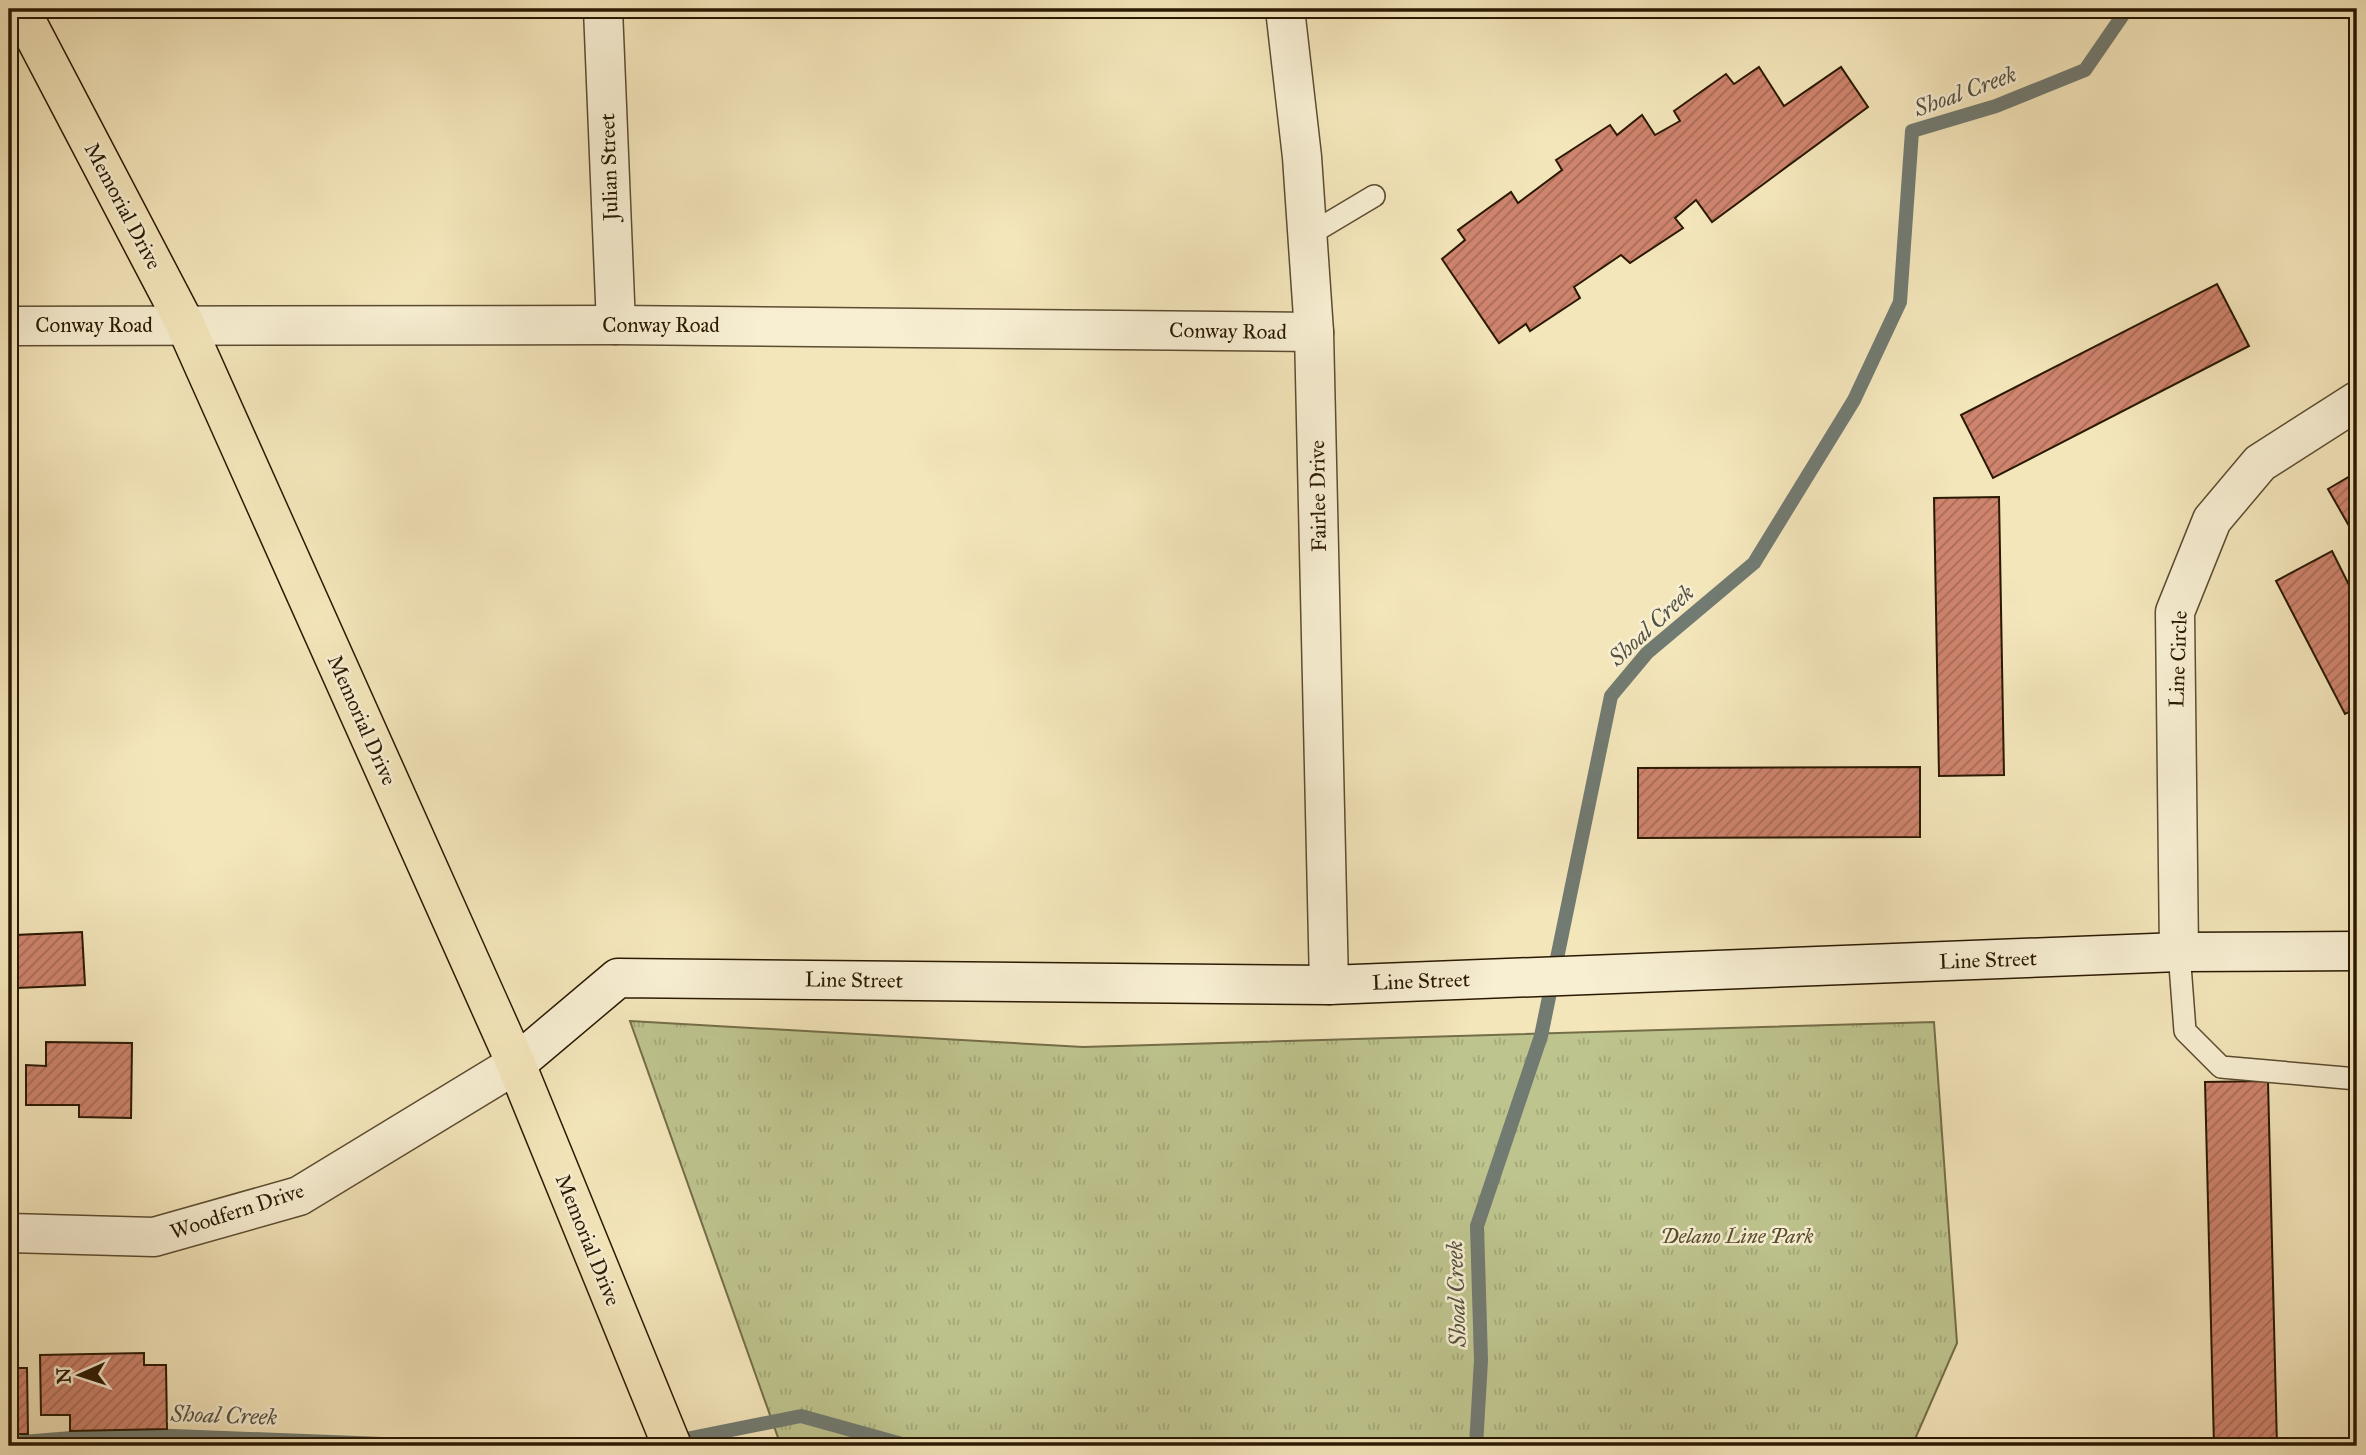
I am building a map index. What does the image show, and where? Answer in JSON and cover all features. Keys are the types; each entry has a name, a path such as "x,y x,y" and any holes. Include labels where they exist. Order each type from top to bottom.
{"main road":[{"name":"Memorial Drive","path":"20,9 185,324 516,1064 672,1446"}],"street":[{"name":"Julian Street","path":"603,9 616,325"},
{"name":"Fairlee Drive","path":"1285,9 1303,157 1314,332 1329,985"},
{"name":"Conway Road","path":"9,326 616,325 1314,332"},
{"name":"Line Circle","path":"2179,952 2175,612 2212,520 2260,463 2357,401"},
{"name":"Line Street","path":"516,1064 618,978 1329,985 2179,952 2357,951"},
{"name":"Woodfern Drive","path":"9,1233 154,1237 299,1196 516,1064"}],"lane":[{"path":"1307,236 1374,196"},
{"path":"2179,952 2185,1031 2221,1067 2357,1079"}],"green space":[{"name":"Delano Line Park","path":"630,1021 1083,1047 1934,1022 1957,1343 1912,1446 781,1446"}],"building":[{"path":"1759,67 1784,106 1841,67 1868,107 1712,222 1696,200 1675,218 1683,228 1630,263 1621,255 1574,287 1580,298 1530,331 1526,324 1499,343 1442,259 1465,240 1458,230 1511,192 1518,203 1562,170 1556,160 1610,125 1617,135 1642,115 1655,135 1680,121 1674,111 1726,74 1734,84"},
{"path":"2217,284 2249,346 1993,478 1961,415"},
{"path":"2357,472 2357,540 2328,489"},
{"path":"1999,497 2004,775 1939,776 1934,498"},
{"path":"2332,551 2357,601 2357,708 2345,714 2276,581"},
{"path":"1920,767 1920,837 1638,838 1638,768"},
{"path":"82,932 85,985 17,988 15,935"},
{"path":"46,1042 132,1043 131,1118 79,1117 79,1105 26,1105 26,1065 46,1066"},
{"path":"2268,1081 2277,1446 2214,1446 2205,1082"},
{"path":"144,1353 144,1365 166,1365 167,1429 70,1431 70,1415 41,1415 40,1355"},
{"path":"9,1368 27,1368 28,1434 9,1434"}],"waterway":[{"name":"Shoal Creek","path":"1476,1446 1481,1360 1477,1226 1541,1036 1611,696 1647,653 1754,563 1854,400 1900,302 1912,131 1996,106 2085,70 2127,9"},
{"name":"Shoal Creek","path":"676,1441 801,1416 909,1446"},
{"name":"Shoal Creek","path":"13,1446 22,1442 122,1434 434,1446"},
{"name":"Shoal Creek","path":"583,1446 629,1444"}]}
